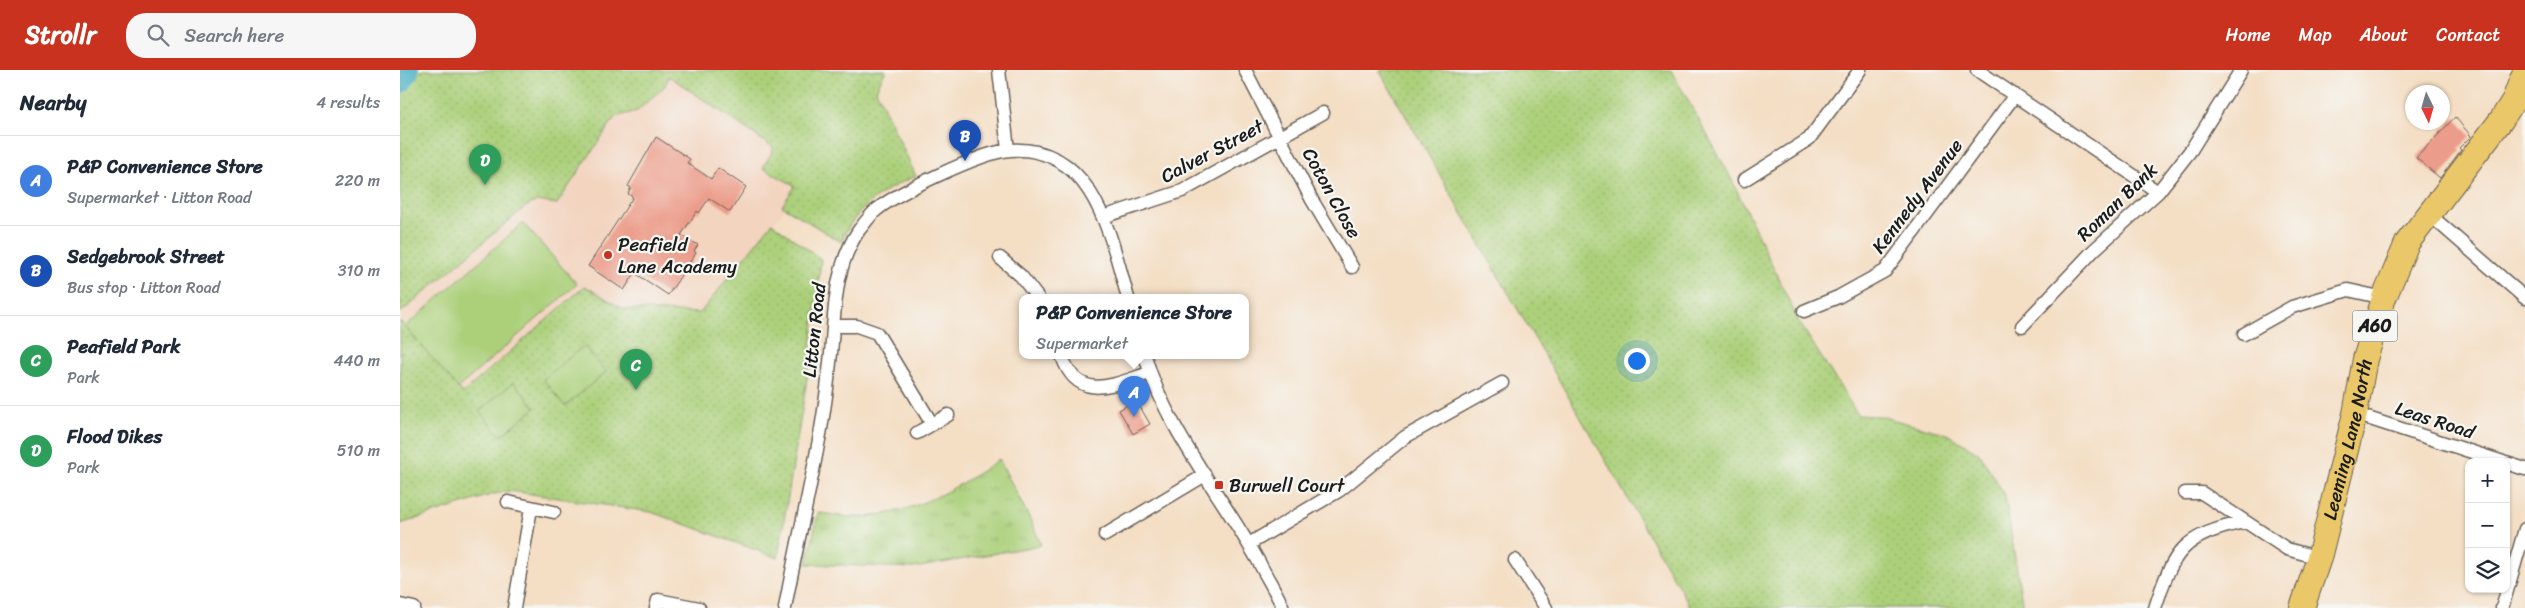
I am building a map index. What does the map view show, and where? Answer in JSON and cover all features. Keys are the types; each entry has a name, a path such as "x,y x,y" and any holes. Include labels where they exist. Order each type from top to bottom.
{"highway":[{"name":"Leeming Lane North","path":"2302,608 2319,558 2355,414 2365,359 2384,298 2407,243 2502,119 2514,100 2525,71"}],"street":[{"path":"999,70 1008,150"},
{"name":"Coton Close","path":"1245,70 1312,200 1352,267"},
{"path":"1744,180 1809,139 1860,70"},
{"path":"1977,70 2158,192"},
{"name":"Roman Bank","path":"2022,326 2094,250 2158,192 2191,150 2240,70"},
{"name":"Kennedy Avenue","path":"1804,311 1838,297 1885,271 2015,96"},
{"name":"Calver Street","path":"1103,218 1182,191 1323,113"},
{"name":"Litton Road","path":"785,608 818,444 834,326 834,301 838,276 858,231 875,212 890,200 987,154 1008,150 1028,150 1066,165 1086,185 1095,198 1127,294"},
{"path":"2430,215 2525,298"},
{"path":"1000,258 1021,276 1035,294"},
{"path":"2244,334 2292,307 2348,290 2384,298"},
{"path":"834,326 857,326 877,333 932,424"},
{"path":"1063,359 1076,380 1090,386 1104,388 1150,373"},
{"path":"1146,359 1150,373 1171,417 1249,544 1283,608"},
{"path":"1249,544 1340,490 1405,437 1502,383"},
{"name":"Leas Road","path":"2355,414 2492,458"},
{"path":"916,433 948,415"},
{"name":"Leas Road","path":"2510,464 2525,469"},
{"path":"1105,535 1205,475"},
{"path":"2185,494 2202,493 2287,549 2319,558"},
{"path":"508,502 554,512"},
{"path":"514,608 531,508"},
{"path":"2154,608 2178,554 2190,540 2202,533 2244,522"},
{"path":"2502,608 2525,529"},
{"path":"1515,560 1546,608"},
{"path":"657,604 699,608"},
{"path":"400,605 414,608"}],"shaded area":[{"name":"Peafield Lane Academy","path":"669,76 774,148 795,185 782,206 786,207 700,313 624,309 585,286 463,393 400,321 400,313 525,207 537,201 557,204 615,117 637,111"}],"green space":[{"path":"422,70 886,70 876,90 916,176 871,201 847,229 841,242 782,206 795,186 763,168 774,148 669,76 665,86 637,111 615,117 557,204 537,201 525,207 400,313 400,90"},
{"path":"1379,70 1671,70 1729,174 1799,322 1858,415 1880,416 1947,434 1979,453 2005,495 2023,608 1691,608"},
{"path":"523,223 577,284 458,388 405,327"},
{"path":"772,223 821,259 809,366 778,558 651,512 511,491 494,494 400,524 400,321 463,393 585,286 624,309 700,313"},
{"path":"584,346 606,372 565,406 543,379"},
{"path":"514,382 535,408 501,436 479,411"},
{"path":"999,459 1032,523 1041,545 914,568 807,564 818,513 863,517 882,515 918,505 968,480"}],"building":[{"path":"2455,117 2471,136 2459,148 2461,150 2440,178 2416,158 2443,130 2450,130 2450,122"},
{"path":"656,137 690,159 687,163 711,179 718,168 746,187 730,212 709,198 699,213 697,211 681,235 698,245 694,251 696,253 668,295 635,273 624,290 588,266 633,197 628,194 631,188 628,186"},
{"path":"1136,400 1150,424 1133,434 1119,410"}],"waterway":[{"path":"400,79 405,70"}],"place":[{"name":"Sedgebrook Street","path":"965,161"},
{"name":"Flood Dikes","path":"485,185"},
{"name":"Peafield Lane Academy","path":"608,255"},
{"name":"Peafield Park","path":"636,390"},
{"name":"P&P Convenience Store","path":"1134,417"},
{"name":"Burwell Court","path":"1219,485"}]}
